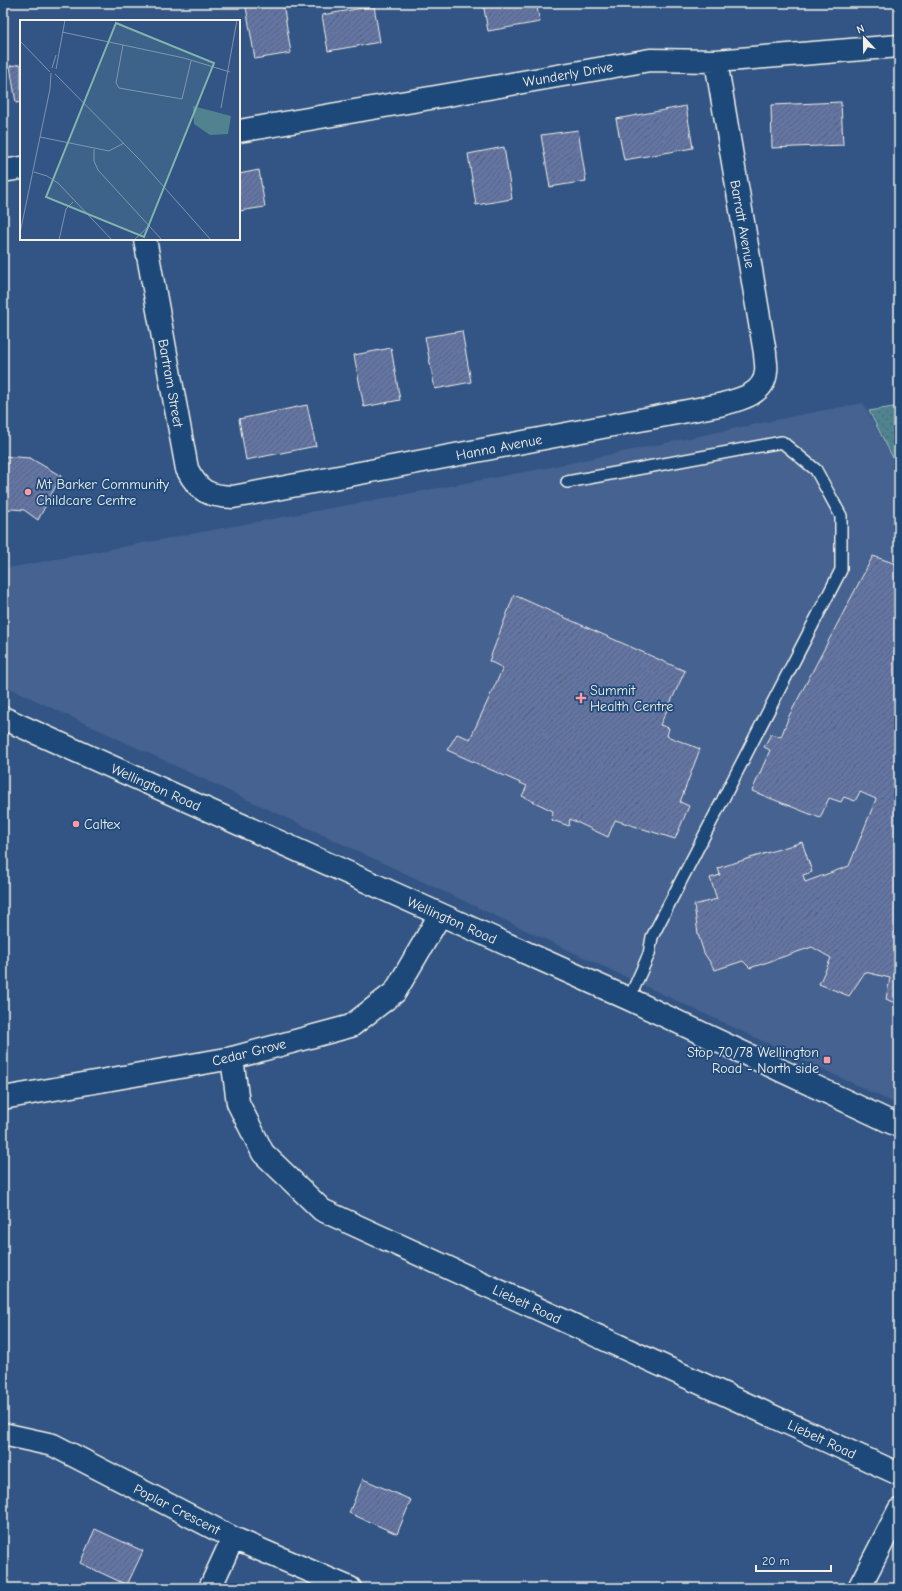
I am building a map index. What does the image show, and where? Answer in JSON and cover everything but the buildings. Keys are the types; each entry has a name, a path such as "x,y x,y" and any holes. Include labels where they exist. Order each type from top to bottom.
{"street":[{"name":"Wunderly Drive","path":"240,131 650,60 716,61 899,46"},
{"name":"Barratt Avenue","path":"716,61 764,353 766,372 761,387"},
{"path":"3,171 20,168"},
{"name":"Bartram Street","path":"145,240 187,469 201,490 210,494 234,496"},
{"name":"Hanna Avenue","path":"234,496 719,405 745,398 761,387"},
{"name":"Wellington Road","path":"3,718 629,999 899,1126"},
{"name":"Cedar Grove","path":"3,1098 232,1058 351,1026 394,992 440,915"},
{"name":"Liebelt Road","path":"232,1058 238,1103 263,1153 322,1210 899,1474"},
{"name":"Poplar Crescent","path":"3,1434 53,1445 233,1538 350,1588"},
{"path":"859,1588 899,1510"},
{"path":"210,1588 233,1538"}],"lane":[{"path":"567,482 782,442 816,470 841,516 841,570 652,937 649,954 629,999"}],"shaded area":[{"path":"863,403 899,471 899,1105 3,685 3,569 541,469"}],"green space":[{"path":"899,406 899,470 869,411"}],"place":[{"name":"Mt Barker Community Childcare Centre","path":"28,492"},
{"name":"Summit Health Centre","path":"581,698"},
{"name":"Caltex","path":"76,824"},
{"name":"Stop 70/78 Wellington Road - North side","path":"827,1060"}]}
